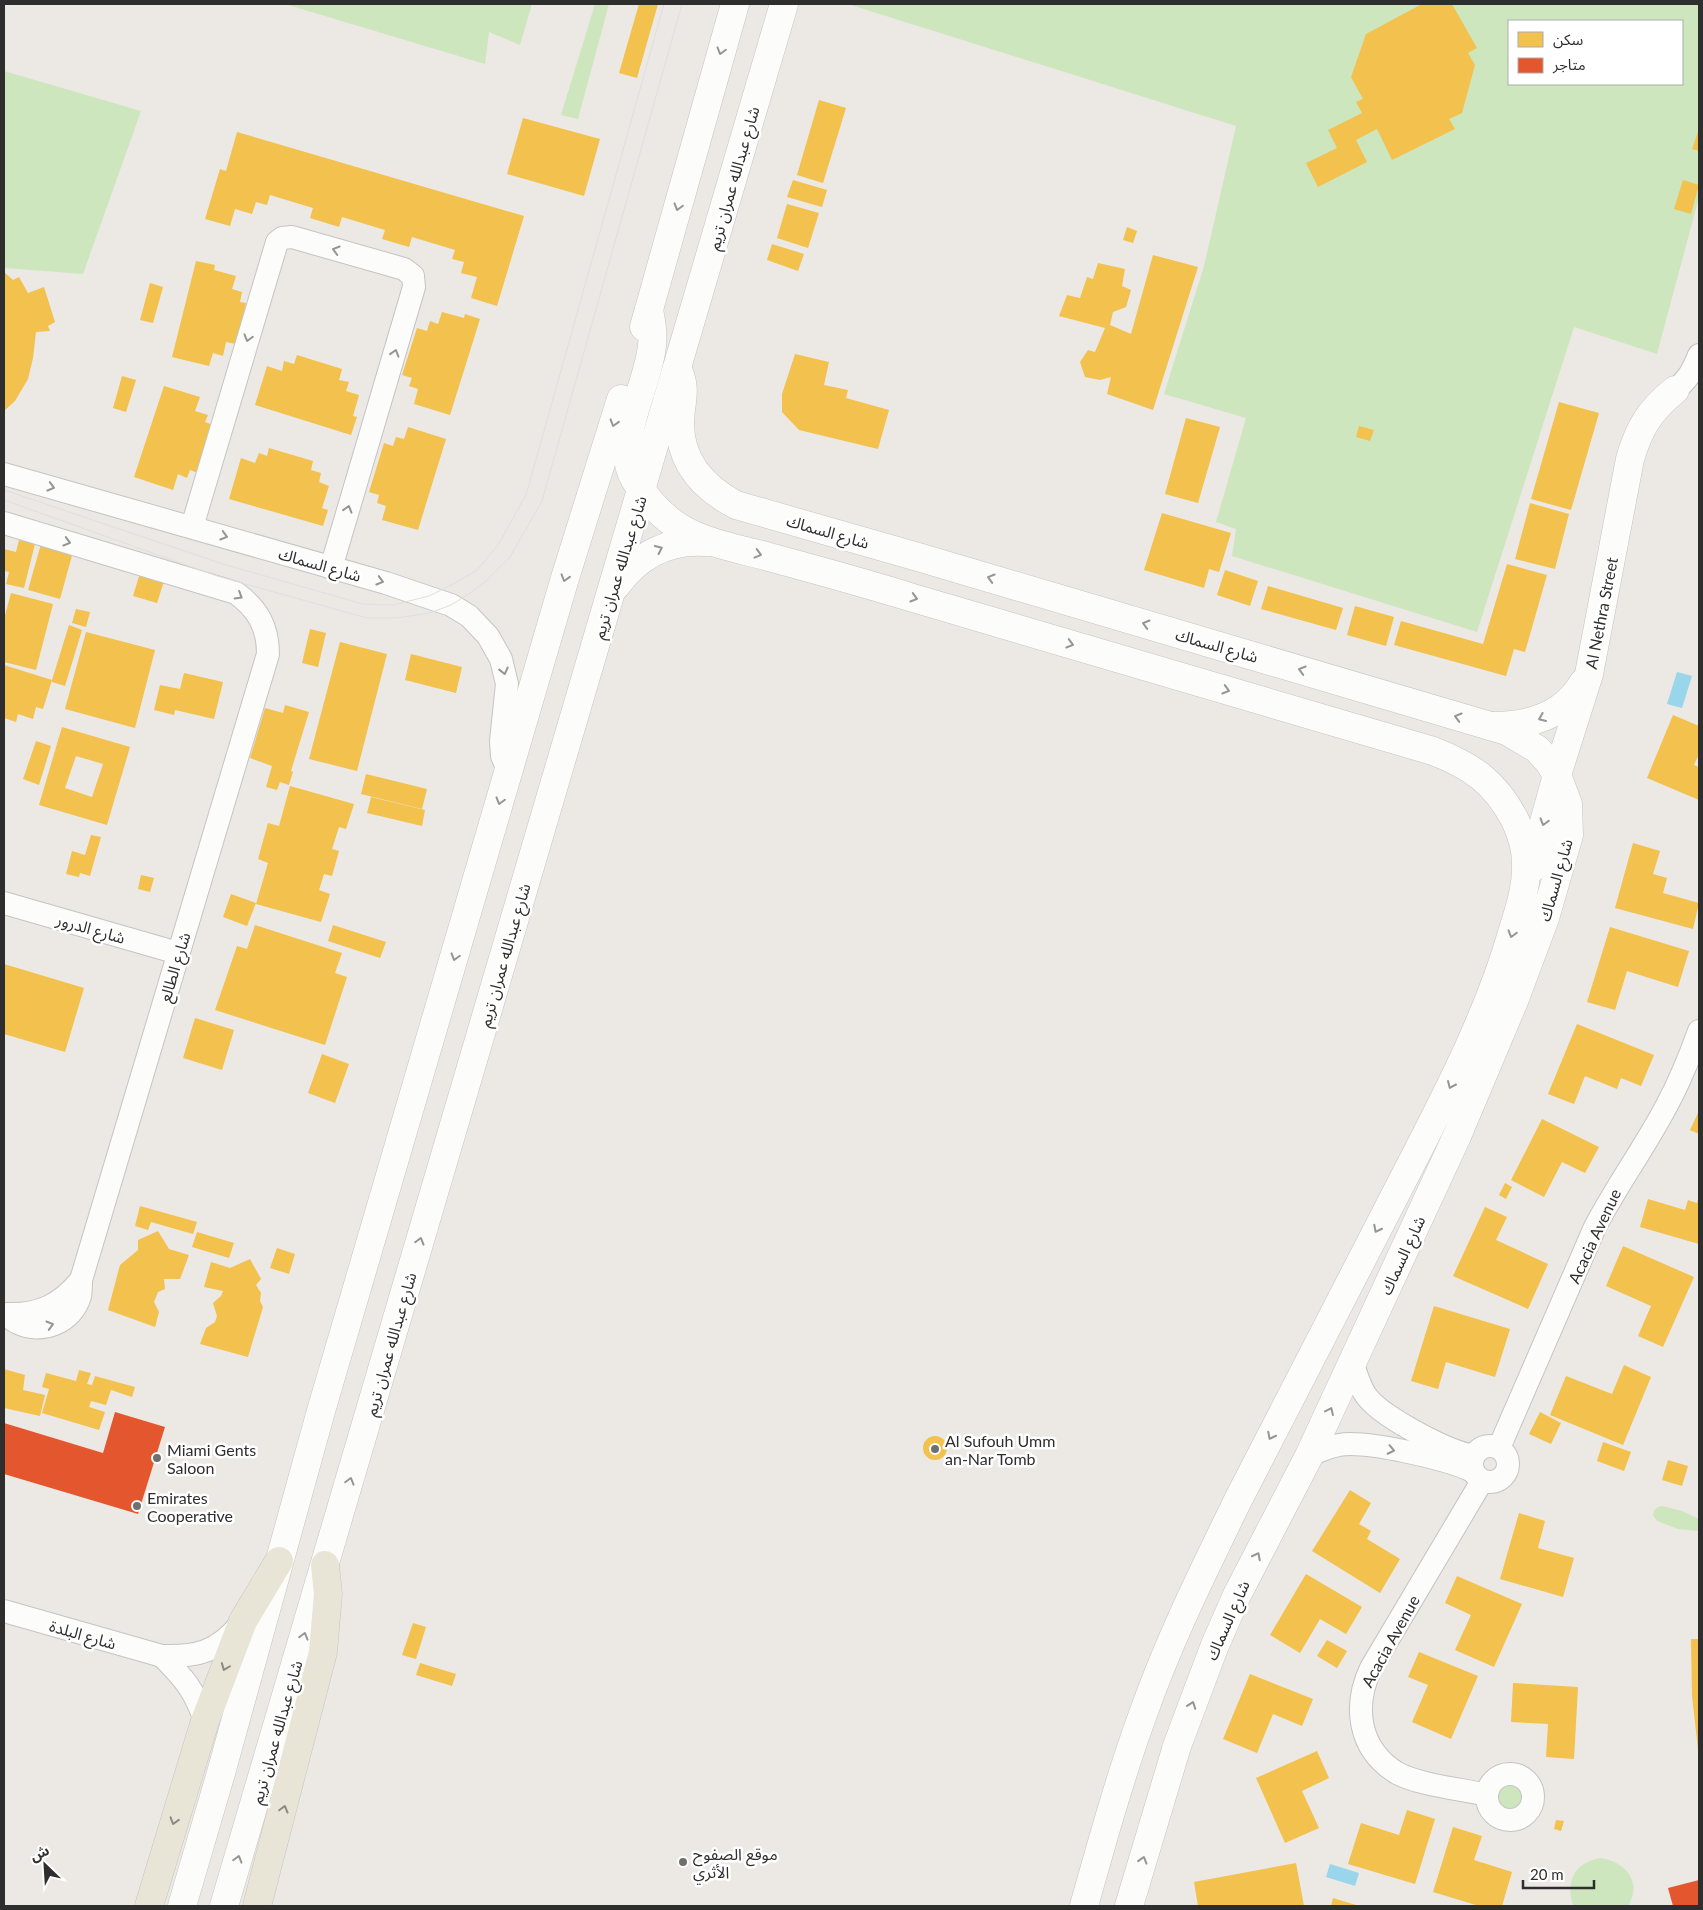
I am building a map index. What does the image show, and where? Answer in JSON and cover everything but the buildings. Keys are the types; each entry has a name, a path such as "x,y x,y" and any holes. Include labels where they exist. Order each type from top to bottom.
{"main road":[{"path":"149,1906 205,1721 243,1621 279,1562"},
{"path":"257,1906 323,1652 328,1594 325,1565"}],"street":[{"path":"182,1906 221,1773 324,1401 565,578 649,310 735,4"},
{"name":"شارع عبدالله عمران تريم","path":"224,1906 784,4"},
{"path":"192,527 277,242 282,238 292,237 404,268 413,276 414,287 331,568"},
{"name":"شارع السماك","path":"649,310 652,327 652,345 627,448 628,463 633,478 656,509 674,524 695,536 718,543 844,577 1423,748 1455,760 1482,777 1506,803 1520,832 1526,859 1526,887 1507,952 1483,1015 1448,1092 1187,1604 1143,1713 1107,1824 1084,1906"},
{"name":"Al Nethra Street","path":"1526,887 1557,774 1589,674 1630,459 1637,437 1647,418 1662,401 1686,382 1694,370 1699,355"},
{"name":"شارع السماك","path":"677,368 683,380 684,392 680,424 683,445 690,464 702,481 718,495 736,504 1491,726 1522,739 1537,749 1557,774 1568,804 1569,835 1545,918 1514,1001 1457,1136 1309,1456 1237,1595 1215,1645 1177,1746 1129,1906"},
{"name":"شارع السماك","path":"4,474 429,596 451,605 468,616 488,636 501,659 507,684 501,741 502,756 509,772"},
{"name":"شارع الطالع","path":"4,523 236,593 248,601 257,612 264,625 268,639 268,654 82,1280 80,1296 73,1310 62,1321 48,1327 32,1328 18,1323 4,1314"},
{"path":"610,593 626,572 645,556 668,545 692,541 718,543"},
{"path":"1491,726 1516,726 1540,719 1555,711 1580,688 1589,674"},
{"name":"شارع الدرور","path":"4,903 178,953"},
{"name":"Acacia Avenue","path":"1499,1448 1595,1227 1612,1195 1667,1106 1681,1078 1699,1031"},
{"path":"1352,1362 1364,1393 1388,1417 1447,1447 1476,1469 1496,1481 1506,1471 1508,1466 1506,1456 1499,1448 1484,1446 1478,1450 1476,1469"},
{"path":"1309,1456 1339,1445 1355,1444 1373,1446 1476,1469"},
{"name":"Acacia Avenue","path":"1476,1469 1371,1668 1364,1684 1360,1701 1360,1718 1373,1750 1390,1768 1413,1780 1487,1795"},
{"name":"شارع البلدة","path":"4,1611 162,1656 186,1657 210,1650 231,1636 243,1621"},
{"path":"162,1656 189,1686 205,1721"}],"green space":[{"path":"285,4 532,4 520,45 489,32 485,64"},
{"path":"595,4 609,4 578,119 561,115"},
{"path":"851,4 1699,4 1699,197 1657,354 1574,327 1477,632 1232,556 1236,529 1216,522 1246,418 1164,394 1204,266 1236,126"},
{"path":"4,71 141,111 83,274 4,268"},
{"path":"1662,1506 1682,1511 1699,1519 1699,1531 1678,1529 1657,1521 1653,1515 1654,1511"},
{"path":"1510,1782 1520,1786 1524,1796 1520,1806 1510,1810 1500,1806 1496,1796 1500,1786"},
{"path":"1600,1858 1617,1863 1629,1874 1633,1889 1628,1906 1573,1905 1570,1888 1574,1874 1584,1864"}],"water":[{"path":"1677,672 1692,676 1682,708 1667,704"},
{"path":"1330,1864 1359,1873 1355,1886 1326,1877"}],"tram line":[{"path":"4,490 223,564 363,604 393,605 429,596 477,570 498,545 526,495 664,4"},
{"path":"4,500 217,576 367,618 396,618 430,613 451,605 469,594 486,581 510,557 542,501 682,4"}],"place":[{"name":"Al Sufouh Umm an-Nar Tomb","path":"935,1449"},
{"name":"Miami Gents Saloon","path":"157,1458"},
{"name":"Emirates Cooperative","path":"137,1506"},
{"name":"موقع الصفوح الأثري","path":"683,1862"}]}
